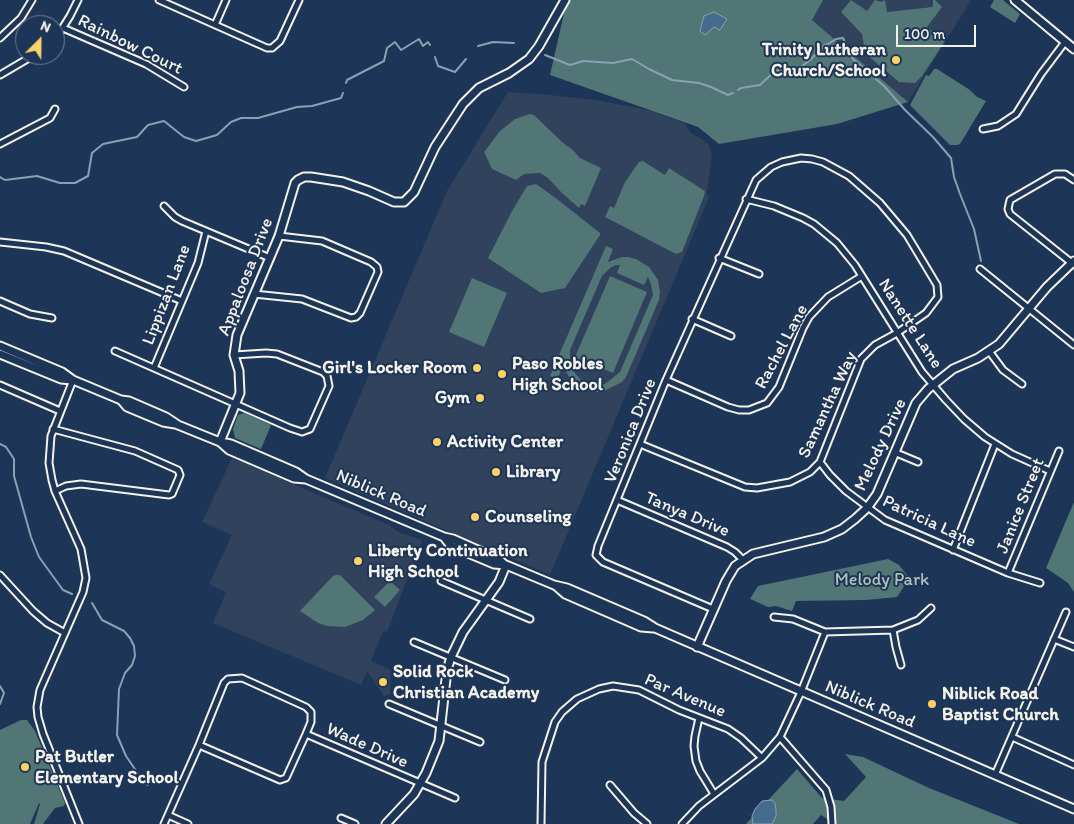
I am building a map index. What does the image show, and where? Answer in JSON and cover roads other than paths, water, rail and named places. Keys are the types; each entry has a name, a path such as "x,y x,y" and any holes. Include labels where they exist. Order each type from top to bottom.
{"street":[{"path":"0,38 21,18 32,0"},
{"path":"65,24 78,0"},
{"path":"159,0 267,48 272,48 280,41 299,0"},
{"path":"215,25 226,0"},
{"path":"555,0 564,2"},
{"path":"1015,0 1074,49"},
{"name":"Appaloosa Drive","path":"220,442 240,393 240,382 234,355 237,335 279,236 295,183 298,180 311,177 352,184 394,202 404,202 414,192 435,147 462,104 479,88 509,73 529,59 539,46 564,2"},
{"name":"Rainbow Court","path":"65,29 146,64 184,87"},
{"path":"983,129 998,126 1016,114 1041,74 1065,42"},
{"path":"0,75 17,65"},
{"path":"0,144 50,118 55,109"},
{"name":"Samantha Way","path":"640,444 745,487 757,488 790,482 810,472 820,462 861,359 875,345 897,333 926,313 936,302 939,290 937,285 896,220 865,188 829,165 801,158 782,162 766,170 756,180 746,199"},
{"path":"1073,263 1010,214 1008,209 1010,200 1055,174 1065,174 1074,180"},
{"name":"Veronica Drive","path":"713,609 599,559 596,550 692,319 746,199"},
{"name":"Nanette Lane","path":"746,199 783,209 814,224 837,243 862,276 922,372 964,419 995,444 1050,471"},
{"path":"164,206 175,217 270,258"},
{"name":"Lippizan Lane","path":"154,368 198,263 206,231"},
{"path":"254,294 302,299 351,318 356,317 360,313 378,272 377,267 371,262 322,241 279,236"},
{"path":"0,242 64,251 182,302"},
{"path":"720,258 759,274"},
{"name":"Melody Drive","path":"697,646 726,581 735,566 754,554 824,537 842,529 867,508 877,494 916,403 932,384 953,369 989,351 1008,334 1060,273 1073,263"},
{"path":"980,269 1074,344"},
{"name":"Rachel Lane","path":"666,380 739,410 749,410 767,403 779,387 809,317 828,297 862,276"},
{"path":"0,301 30,314 43,318 52,318"},
{"path":"692,319 731,336"},
{"name":"Niblick Road","path":"0,346 62,372 72,380 158,413 178,425 220,442 229,450 270,468 294,478 306,479 444,538 453,539 498,559 506,565 554,585 567,588 644,621 654,628 1074,809"},
{"path":"115,351 290,428 302,432 310,429 329,386 327,376 323,372 277,354 234,355"},
{"path":"989,351 1003,370 1022,384"},
{"name":"Niblick Road","path":"0,354 61,379 72,380"},
{"path":"72,380 53,429 49,463 55,491 81,549 86,572 84,592 40,690 37,707 43,734 79,824"},
{"path":"0,386 60,411"},
{"path":"53,429 135,451 178,470 180,474 172,494 169,495 81,484 66,486 55,491"},
{"path":"953,550 995,444"},
{"name":"Janice Street","path":"1008,573 1059,451"},
{"path":"894,452 918,462"},
{"name":"Patricia Lane","path":"820,462 846,491 885,520 1008,573 1040,583"},
{"name":"Tanya Drive","path":"617,500 727,547 743,560"},
{"path":"386,824 414,794 435,754 441,725 446,672 451,657 463,632 499,582 506,565"},
{"path":"0,575 33,611 47,623 65,633"},
{"path":"441,582 530,619"},
{"path":"774,617 793,619 825,632 893,630 918,620 931,608"},
{"path":"995,776 1066,612"},
{"path":"893,630 901,665"},
{"path":"682,824 699,806 762,758 780,737 801,692 825,632"},
{"path":"1054,639 1074,647"},
{"path":"414,642 505,680"},
{"name":"Wade Drive","path":"164,824 224,683 232,678 242,678 306,707 312,716 306,734 455,798"},
{"name":"Par Avenue","path":"541,824 541,774 546,747 554,722 577,699 599,689 613,686 639,690 699,718 728,729 741,738 762,758"},
{"path":"389,704 480,742"},
{"path":"699,718 694,741 696,761 700,772 714,794"},
{"path":"199,745 280,780 284,780 306,734"},
{"path":"780,737 826,790 831,807 832,824"},
{"path":"1012,737 1074,765"},
{"path":"610,785 634,813 647,824"},
{"path":"168,815 188,824"},
{"path":"341,818 355,824"}],"waterway":[{"path":"738,90 760,85 776,70 792,74 825,45 836,39 843,38 853,59 884,86 951,158 954,177 974,229 981,261"},
{"path":"346,83 347,80 384,61 387,48 395,42 401,50 419,39 423,46 428,42 430,45"},
{"path":"478,46 493,42 514,43"},
{"path":"545,55 570,65 583,61 613,63 632,59 672,80 699,83 728,95 733,93"},
{"path":"435,57 438,66 455,72 466,59"},
{"path":"0,177 5,180 37,176 60,183 75,183 88,176 92,153 103,144 137,137 148,125 164,121 184,137 196,141 217,135 231,122 241,118 258,118 297,107 312,106 341,98 343,93"},
{"path":"0,444 6,447 14,459 14,476 31,537 39,557 63,590 72,594"},
{"path":"92,603 102,620 124,631 134,646 135,656 132,665 125,673 119,689 117,735 126,756 143,781 148,785"},
{"path":"0,686 4,693 0,704"}],"place":[{"name":"Trinity Lutheran Church/School","path":"896,60"},
{"name":"Girl's Locker Room","path":"477,368"},
{"name":"Paso Robles High School","path":"502,374"},
{"name":"Gym","path":"480,398"},
{"name":"Activity Center","path":"437,442"},
{"name":"Library","path":"496,472"},
{"name":"Counseling","path":"475,517"},
{"name":"Liberty Continuation High School","path":"358,561"},
{"name":"Solid Rock Christian Academy","path":"383,682"},
{"name":"Niblick Road Baptist Church","path":"932,704"},
{"name":"Pat Butler Elementary School","path":"25,767"}],"park label":[{"name":"Melody Park","path":"882,580"}]}
